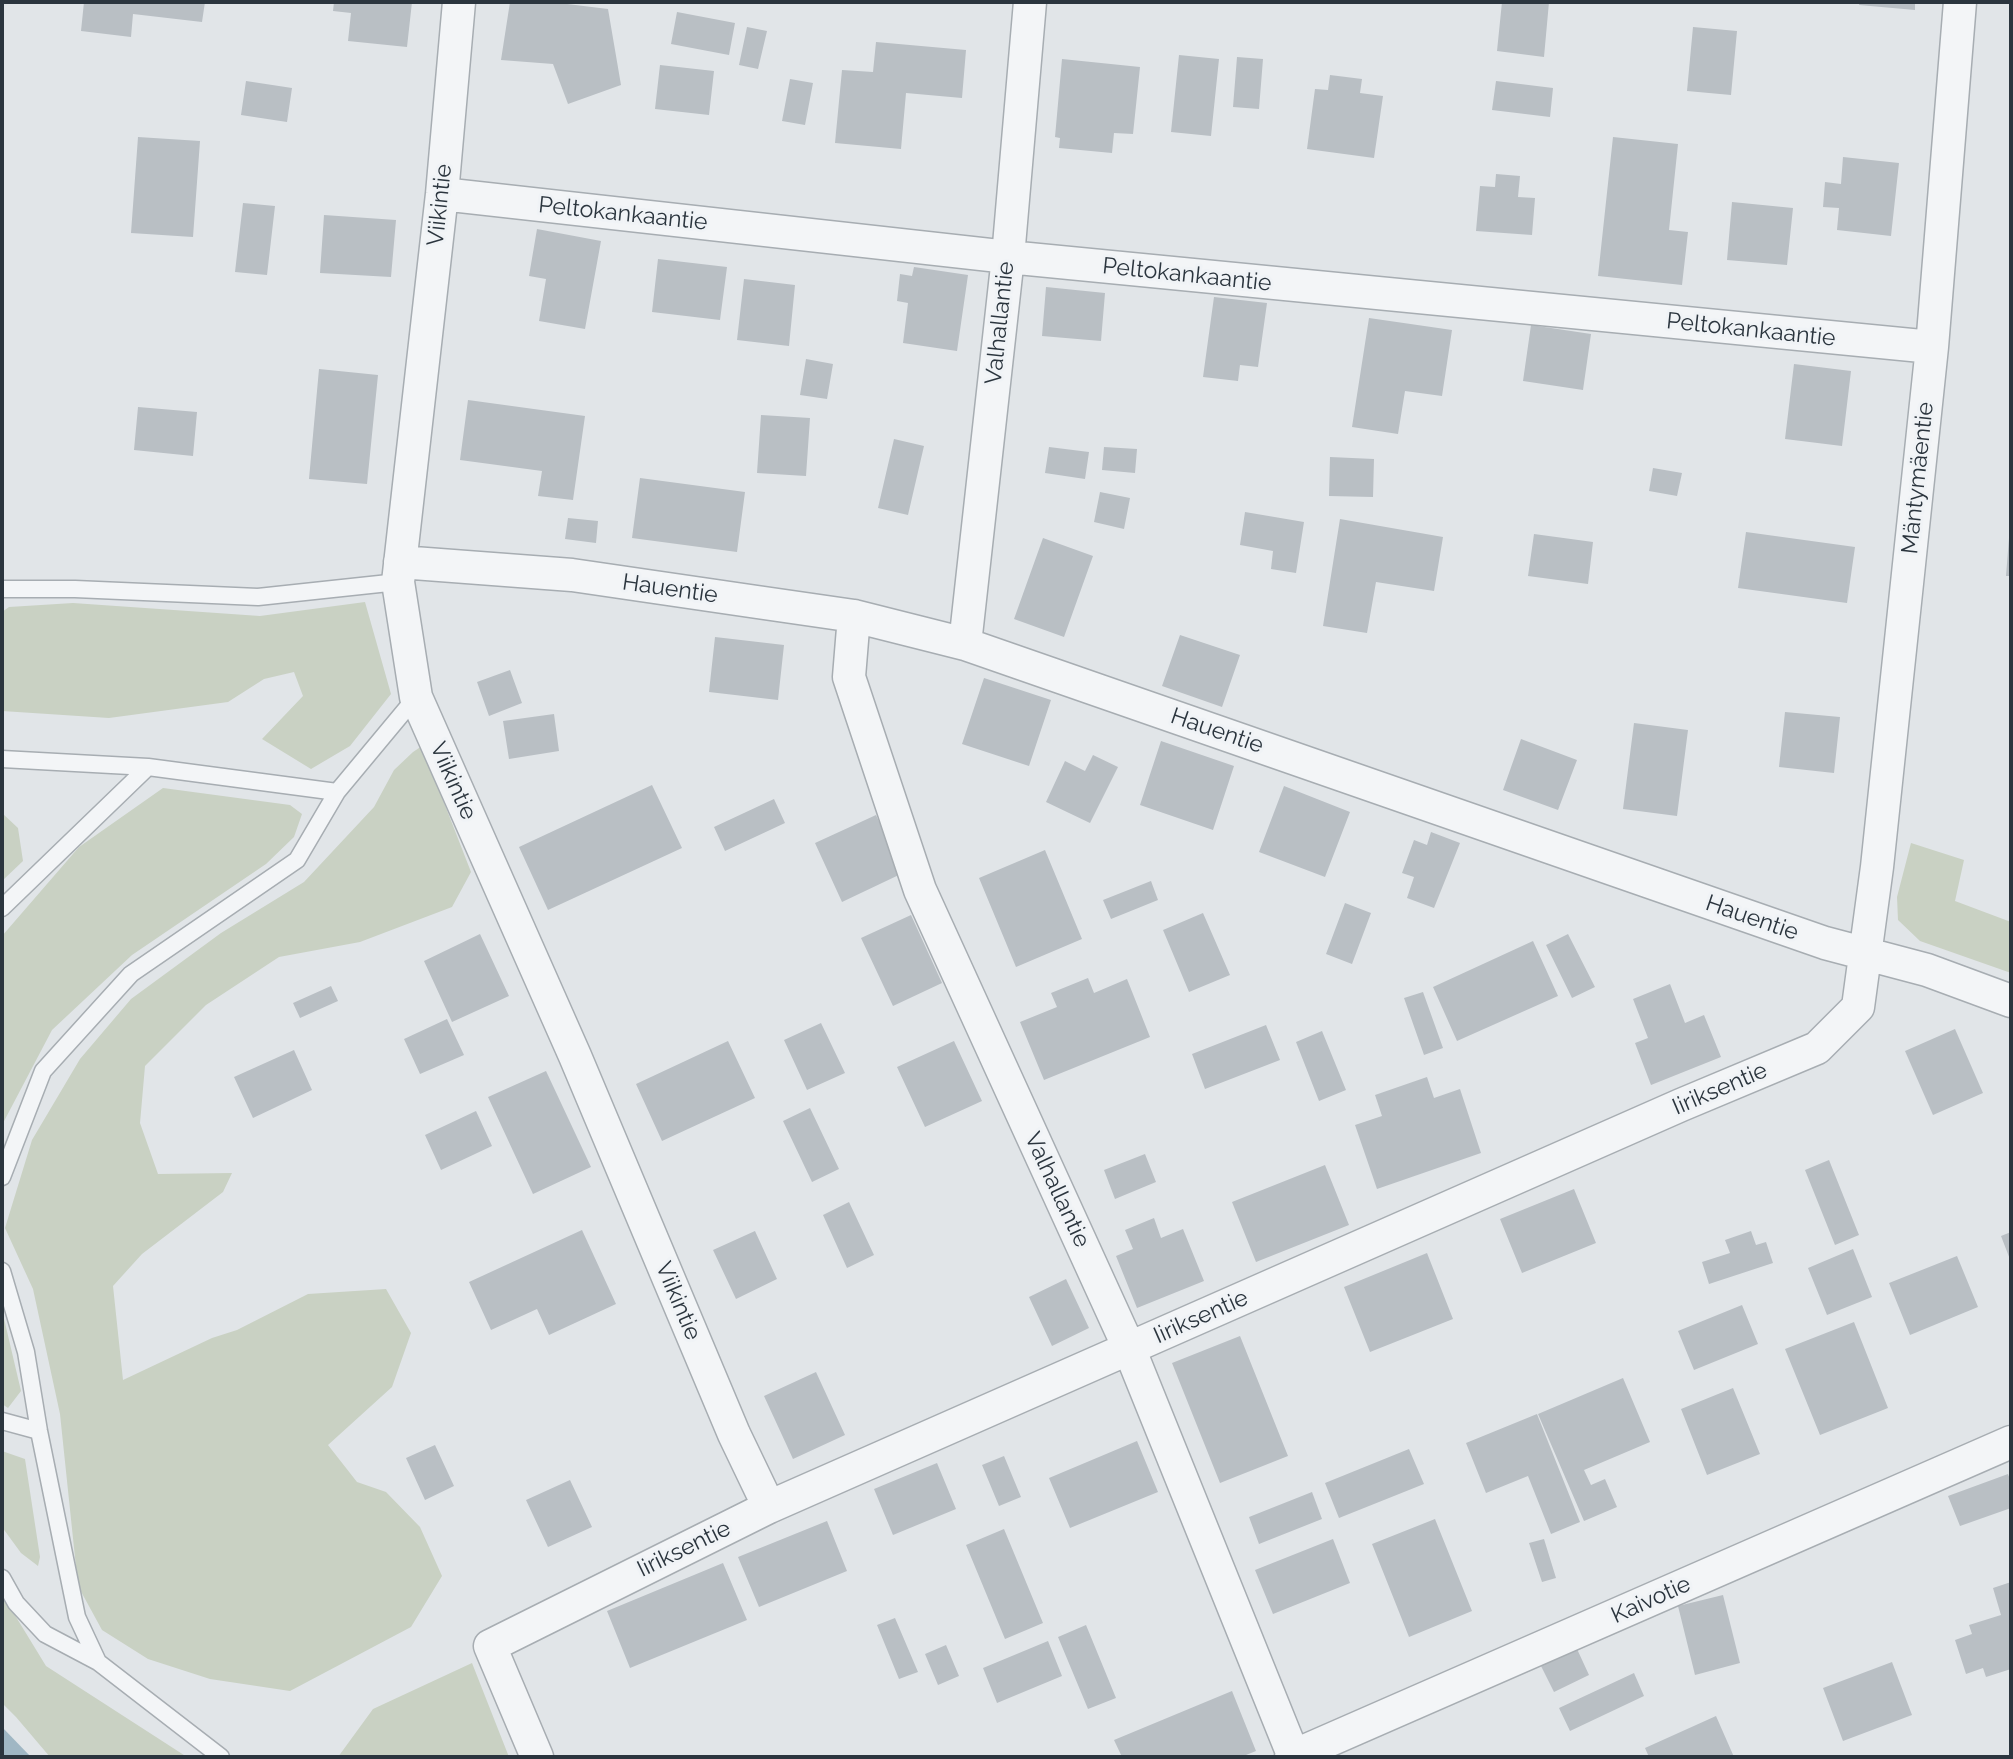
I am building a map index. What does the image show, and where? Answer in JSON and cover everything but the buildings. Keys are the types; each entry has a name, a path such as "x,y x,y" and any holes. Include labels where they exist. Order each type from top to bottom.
{"street":[{"name":"Viikintie","path":"459,2 442,194 399,572 416,697 575,1056 733,1434 769,1507"},
{"name":"Valhallantie","path":"965,644 1008,257 1030,2"},
{"name":"Mäntymäentie","path":"1867,954 1932,347 1961,2"},
{"name":"Peltokankaantie","path":"442,194 1008,257 1932,347"},
{"name":"Hauentie","path":"399,572 572,575 854,616 965,644 1825,943 1927,970 2011,1001"},
{"name":"Valhallantie","path":"854,616 849,677 920,890 1129,1348 1293,1757"},
{"name":"Iiriksentie","path":"537,1757 490,1646 769,1507 1681,1105 1817,1048 1858,1007 1867,954"},
{"name":"Kaivotie","path":"1293,1757 2011,1442"}],"lane":[{"path":"2,589 75,589 258,597 399,572"},
{"path":"2,1177 43,1071 131,974 298,860 337,792 416,697"},
{"path":"2,759 148,767 337,792"},
{"path":"2,908 148,767"},
{"path":"2,1271 26,1352 39,1432 77,1617 98,1662"},
{"path":"2,1421 39,1432"},
{"path":"2,1578 16,1603 45,1634 98,1662 221,1757"}],"shaded area":[{"path":"365,602 391,694 350,746 311,769 262,739 303,696 294,672 264,679 228,702 109,718 2,711 2,612 9,607 73,603 260,616"},
{"path":"422,746 471,872 452,907 360,942 279,957 206,1005 145,1066 140,1123 158,1174 232,1173 223,1192 142,1254 113,1286 123,1380 212,1338 237,1330 308,1294 386,1289 411,1333 392,1387 328,1445 357,1482 386,1492 420,1527 442,1576 411,1627 290,1691 210,1679 148,1659 102,1630 78,1586 60,1414 33,1289 5,1228 32,1140 80,1059 131,999 221,933 304,882 374,807 394,770"},
{"path":"163,788 290,805 302,814 294,837 266,864 132,955 52,1030 2,1125 2,936 79,847"},
{"path":"2,813 18,828 23,861 2,881"},
{"path":"1911,843 1964,860 1955,901 2011,922 2011,973 1920,941 1898,920 1897,897"},
{"path":"2,1310 21,1391 8,1408 2,1404"},
{"path":"2,1451 25,1459 40,1557 38,1566 21,1553 2,1527"},
{"path":"2,1594 46,1666 187,1757 50,1757 2,1703"},
{"path":"472,1663 509,1757 338,1757 373,1709"}],"water":[{"path":"2,1727 31,1757 2,1757"}]}
